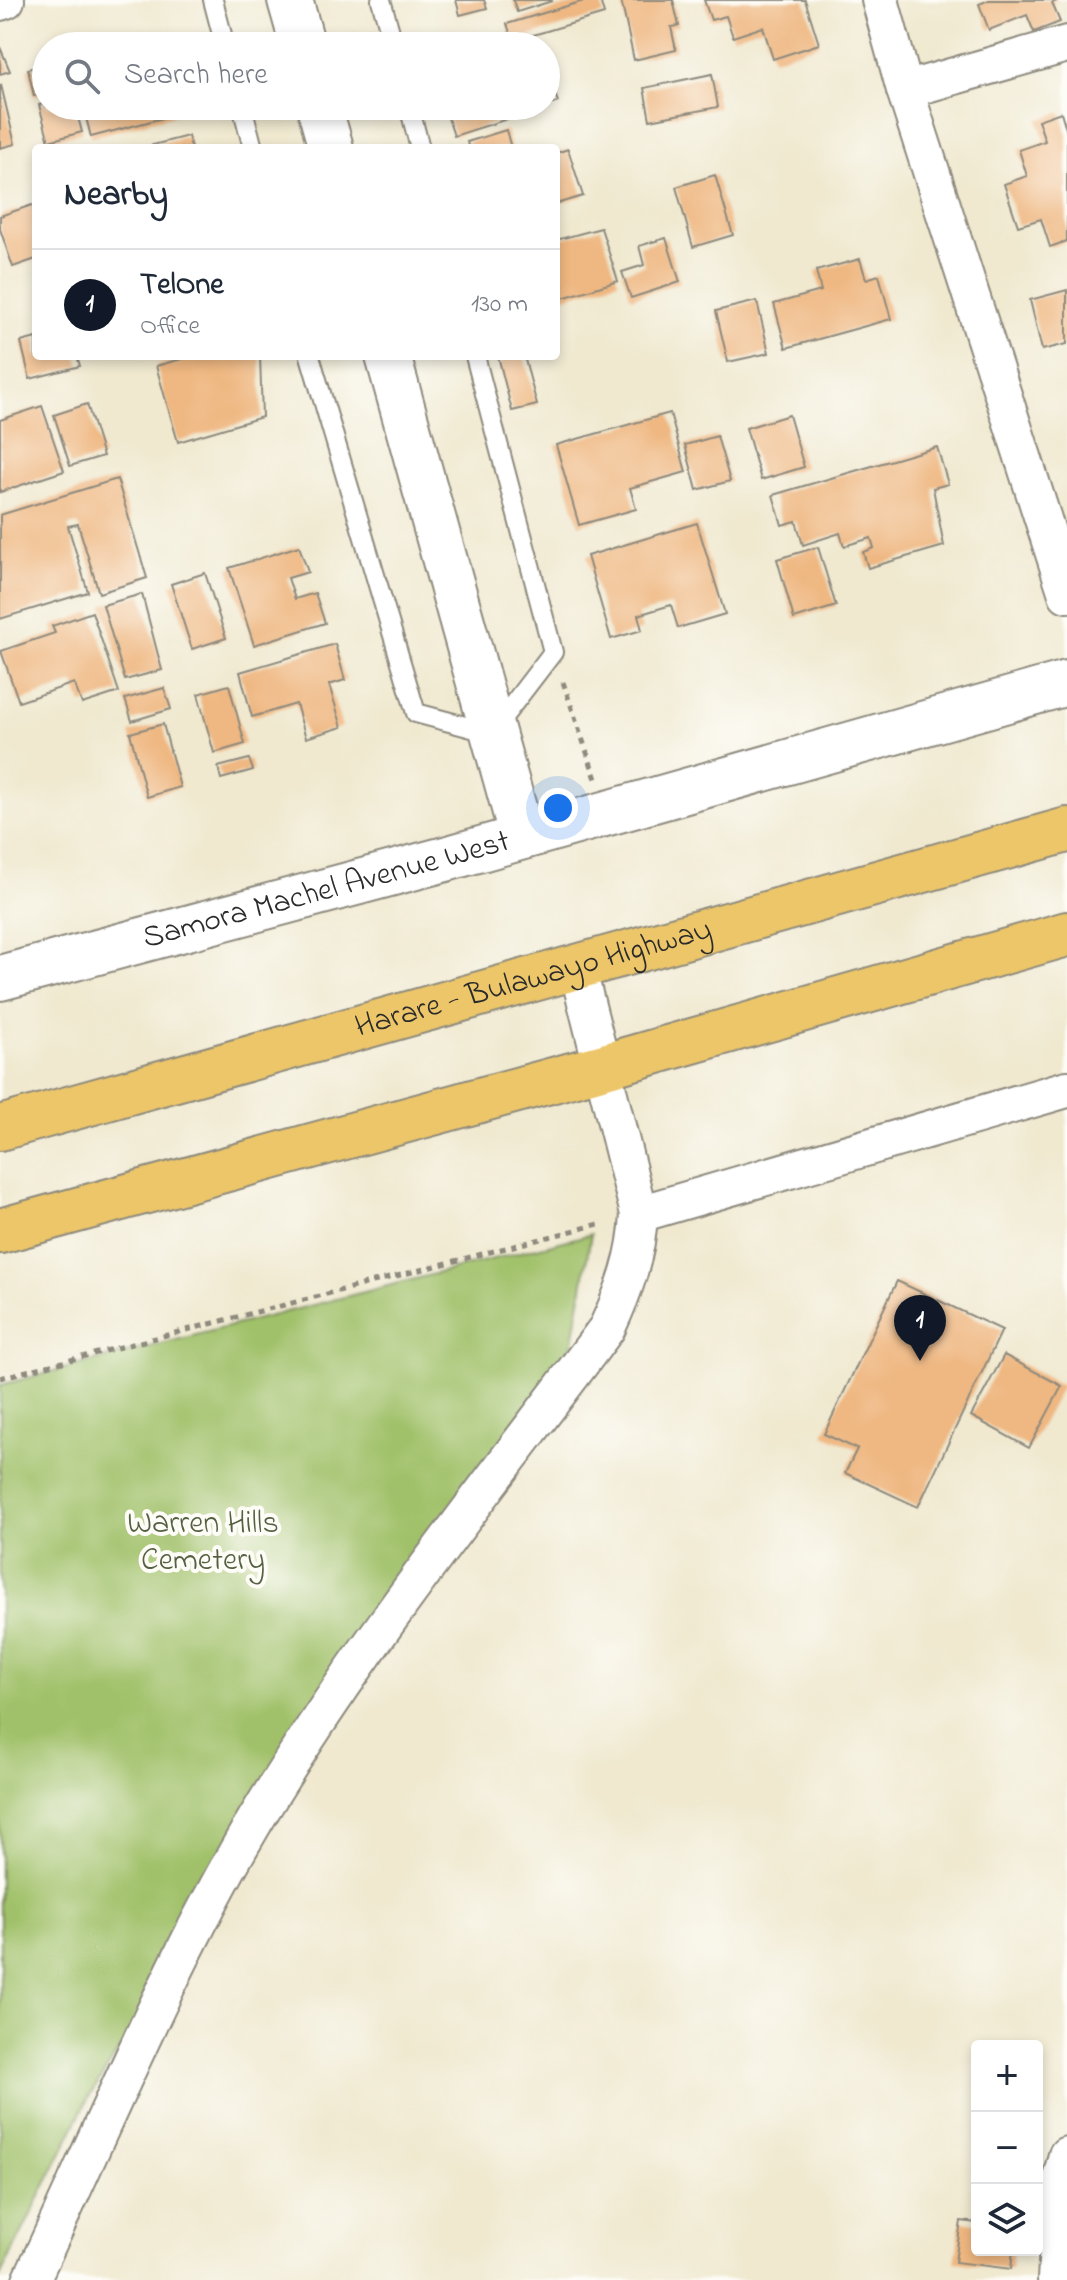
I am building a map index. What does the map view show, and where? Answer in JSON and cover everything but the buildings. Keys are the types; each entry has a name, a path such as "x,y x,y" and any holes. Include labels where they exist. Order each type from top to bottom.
{"highway":[{"name":"Harare - Bulawayo Highway","path":"0,1128 1067,830"},
{"path":"0,1231 601,1067 1067,934"}],"street":[{"path":"290,0 299,32"},
{"path":"880,0 905,90 1055,507 1067,594"},
{"path":"905,90 1067,44"},
{"path":"323,120 330,144"},
{"path":"389,360 522,837"},
{"name":"Samora Machel Avenue West","path":"0,978 607,814 1067,683"},
{"path":"31,2280 187,1951 252,1826 327,1706 607,1328 626,1288 637,1248 639,1214 577,966"},
{"path":"639,1214 1067,1089"},
{"path":"1056,2280 1062,2174 1067,2155"}],"lane":[{"path":"213,0 221,32"},
{"path":"381,0 390,32"},
{"path":"246,120 252,144"},
{"path":"413,120 419,144"},
{"path":"311,360 416,713 491,733 553,652 476,360"}],"path":[{"path":"553,652 607,814"},
{"path":"0,1378 639,1214"}],"green space":[{"name":"Warren Hills Cemetery","path":"591,1234 573,1342 89,2097 0,2277 0,1385"}],"place":[{"name":"TelOne","path":"920,1361"}]}
